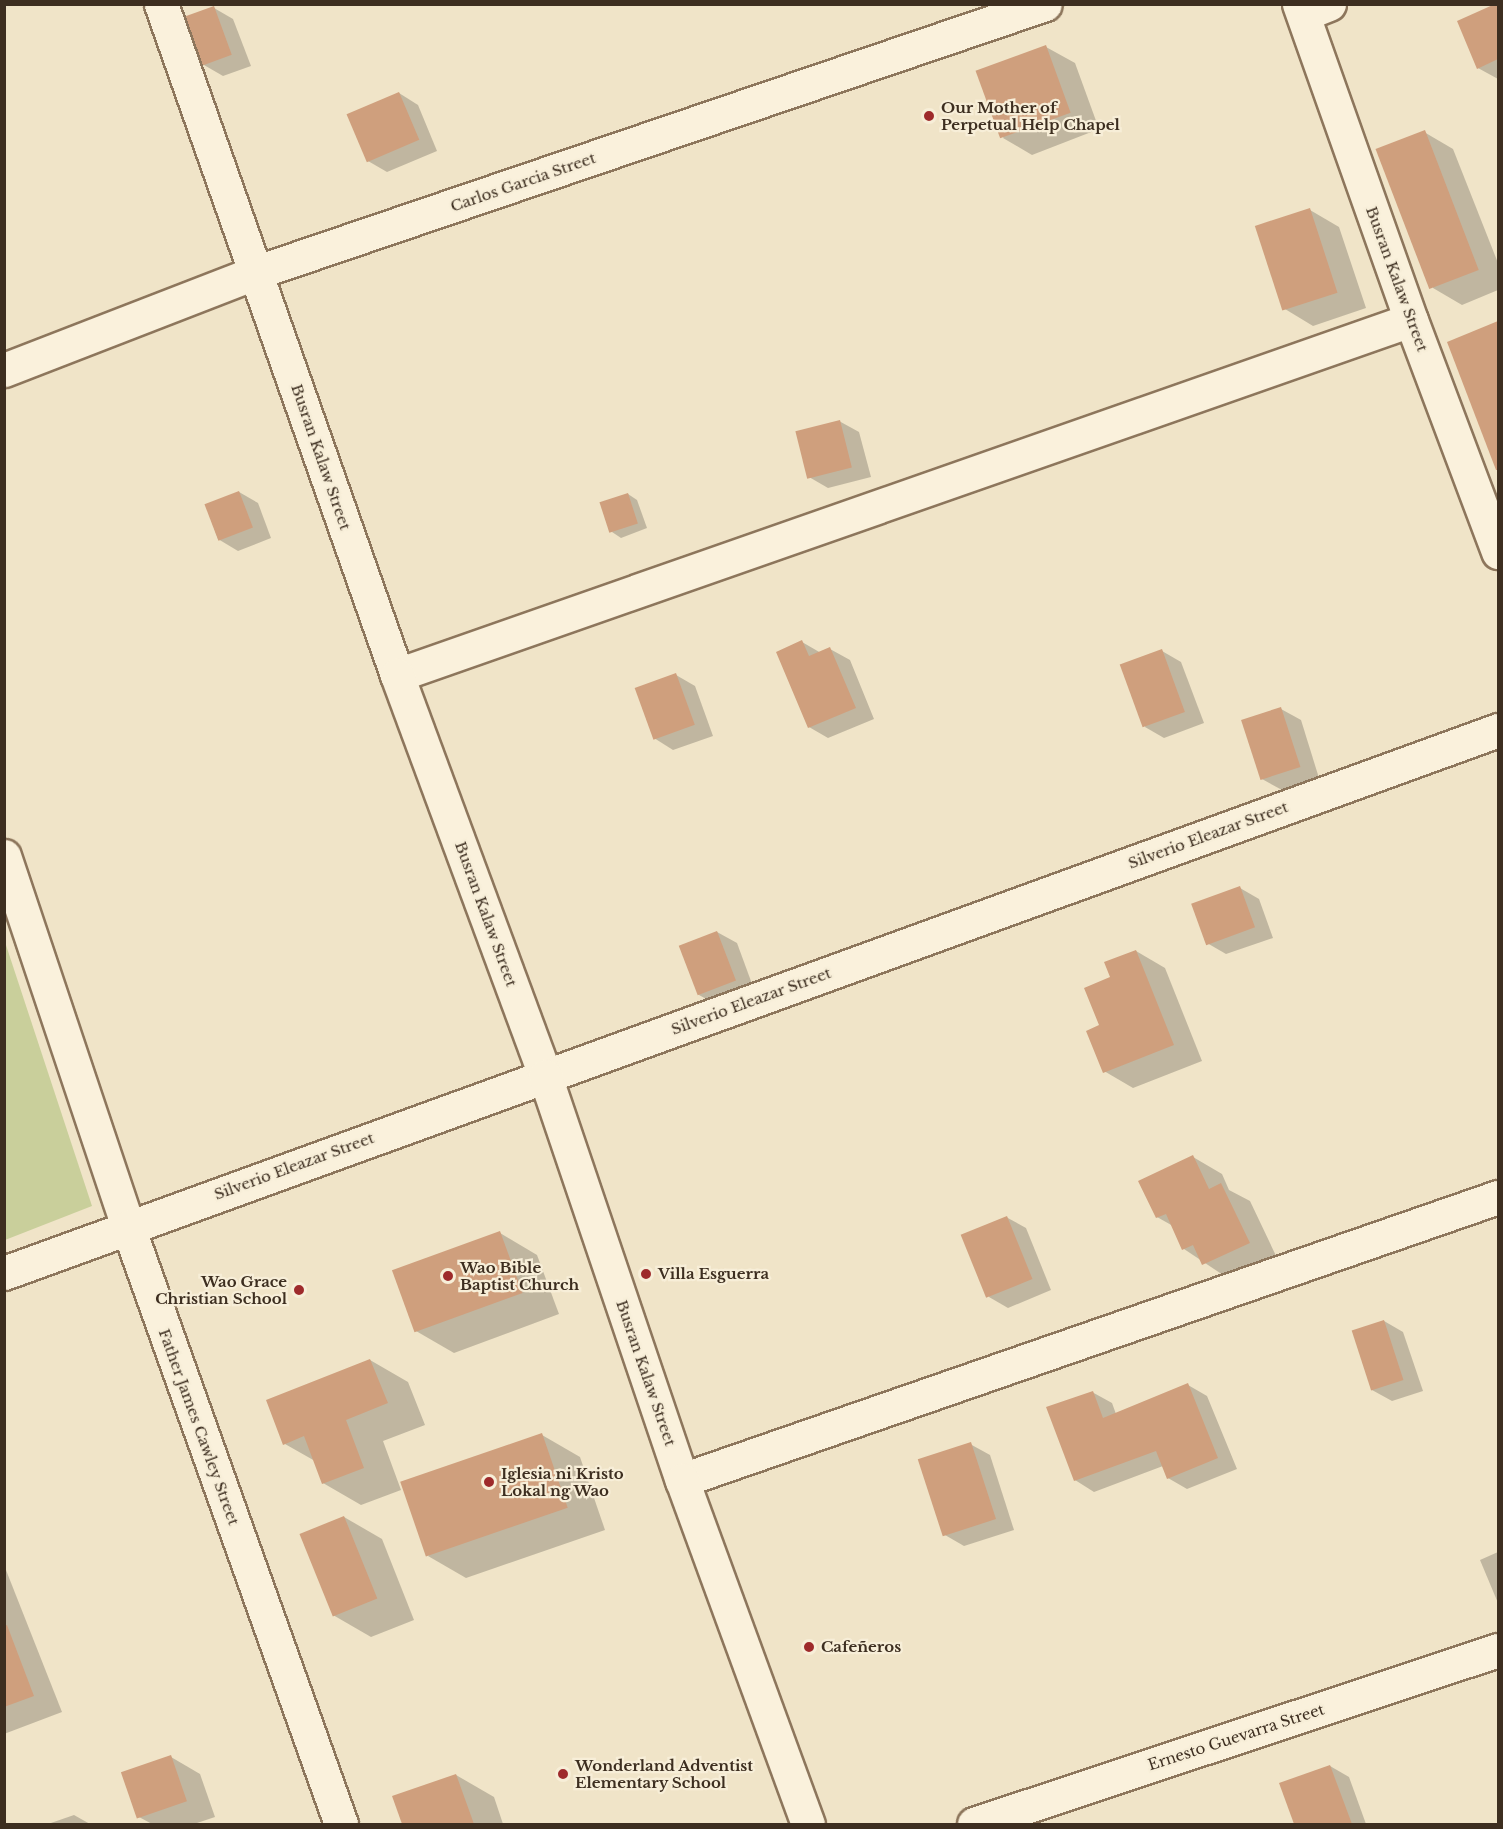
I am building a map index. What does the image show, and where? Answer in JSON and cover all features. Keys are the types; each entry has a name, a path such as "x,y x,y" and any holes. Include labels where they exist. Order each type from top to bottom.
{"street":[{"name":"Busran Kalaw Street","path":"161,4 397,675 545,1076 682,1480 808,1824"},
{"name":"Carlos Garcia Street","path":"4,370 257,273 1045,4"},
{"name":"Busran Kalaw Street","path":"1311,8 1411,320 1498,552"},
{"path":"397,675 1411,320"},
{"name":"Silverio Eleazar Street","path":"4,1273 1498,730"},
{"name":"Father James Cawley Street","path":"4,856 128,1227 341,1824"},
{"path":"682,1480 1498,1197"},
{"name":"Ernesto Guevarra Street","path":"974,1824 1498,1650"}],"green space":[{"path":"4,939 92,1206 5,1240 4,1240"}],"building":[{"path":"1498,4 1498,59 1477,69 1457,21"},
{"path":"214,6 232,55 203,65 185,17"},
{"path":"1046,45 1071,113 1000,138 976,71"},
{"path":"399,92 419,140 367,162 347,114"},
{"path":"1425,130 1479,270 1429,289 1376,149"},
{"path":"1310,208 1338,293 1282,311 1255,226"},
{"path":"1498,321 1498,470 1496,470 1447,342"},
{"path":"840,420 852,468 807,479 795,431"},
{"path":"239,491 253,527 218,541 204,504"},
{"path":"628,493 638,523 609,533 599,502"},
{"path":"802,640 809,656 830,647 856,708 808,728 776,652"},
{"path":"1162,649 1185,712 1143,727 1120,664"},
{"path":"676,673 695,725 653,740 635,688"},
{"path":"1281,707 1300,767 1261,780 1241,720"},
{"path":"1240,886 1255,927 1206,945 1191,904"},
{"path":"717,931 736,980 698,995 679,946"},
{"path":"1136,950 1174,1045 1103,1073 1086,1031 1099,1025 1084,988 1110,977 1104,962"},
{"path":"1193,1155 1209,1189 1221,1183 1250,1243 1202,1265 1193,1245 1182,1250 1166,1214 1156,1218 1138,1181"},
{"path":"1007,1216 1032,1279 986,1298 961,1235"},
{"path":"500,1231 523,1293 415,1332 392,1270"},
{"path":"1384,1320 1403,1380 1371,1390 1352,1331"},
{"path":"370,1359 388,1403 346,1420 364,1468 322,1484 304,1436 283,1445 266,1400"},
{"path":"1188,1383 1218,1458 1167,1479 1156,1451 1074,1481 1046,1407 1093,1391 1103,1418"},
{"path":"542,1433 568,1508 426,1557 400,1482"},
{"path":"971,1442 996,1519 943,1536 918,1459"},
{"path":"344,1516 377,1599 333,1617 299,1534"},
{"path":"7,1625 34,1696 4,1707 4,1626"},
{"path":"171,1755 187,1801 137,1819 121,1772"},
{"path":"1330,1765 1352,1824 1294,1824 1279,1783"},
{"path":"456,1774 474,1824 402,1824 392,1796"}],"place":[{"name":"Our Mother of Perpetual Help Chapel","path":"929,116"},
{"name":"Villa Esguerra","path":"646,1274"},
{"name":"Wao Bible Baptist Church","path":"448,1276"},
{"name":"Wao Grace Christian School","path":"299,1290"},
{"name":"Iglesia ni Kristo Lokal ng Wao","path":"489,1482"},
{"name":"Cafeñeros","path":"809,1647"},
{"name":"Wonderland Adventist Elementary School","path":"563,1774"}]}
